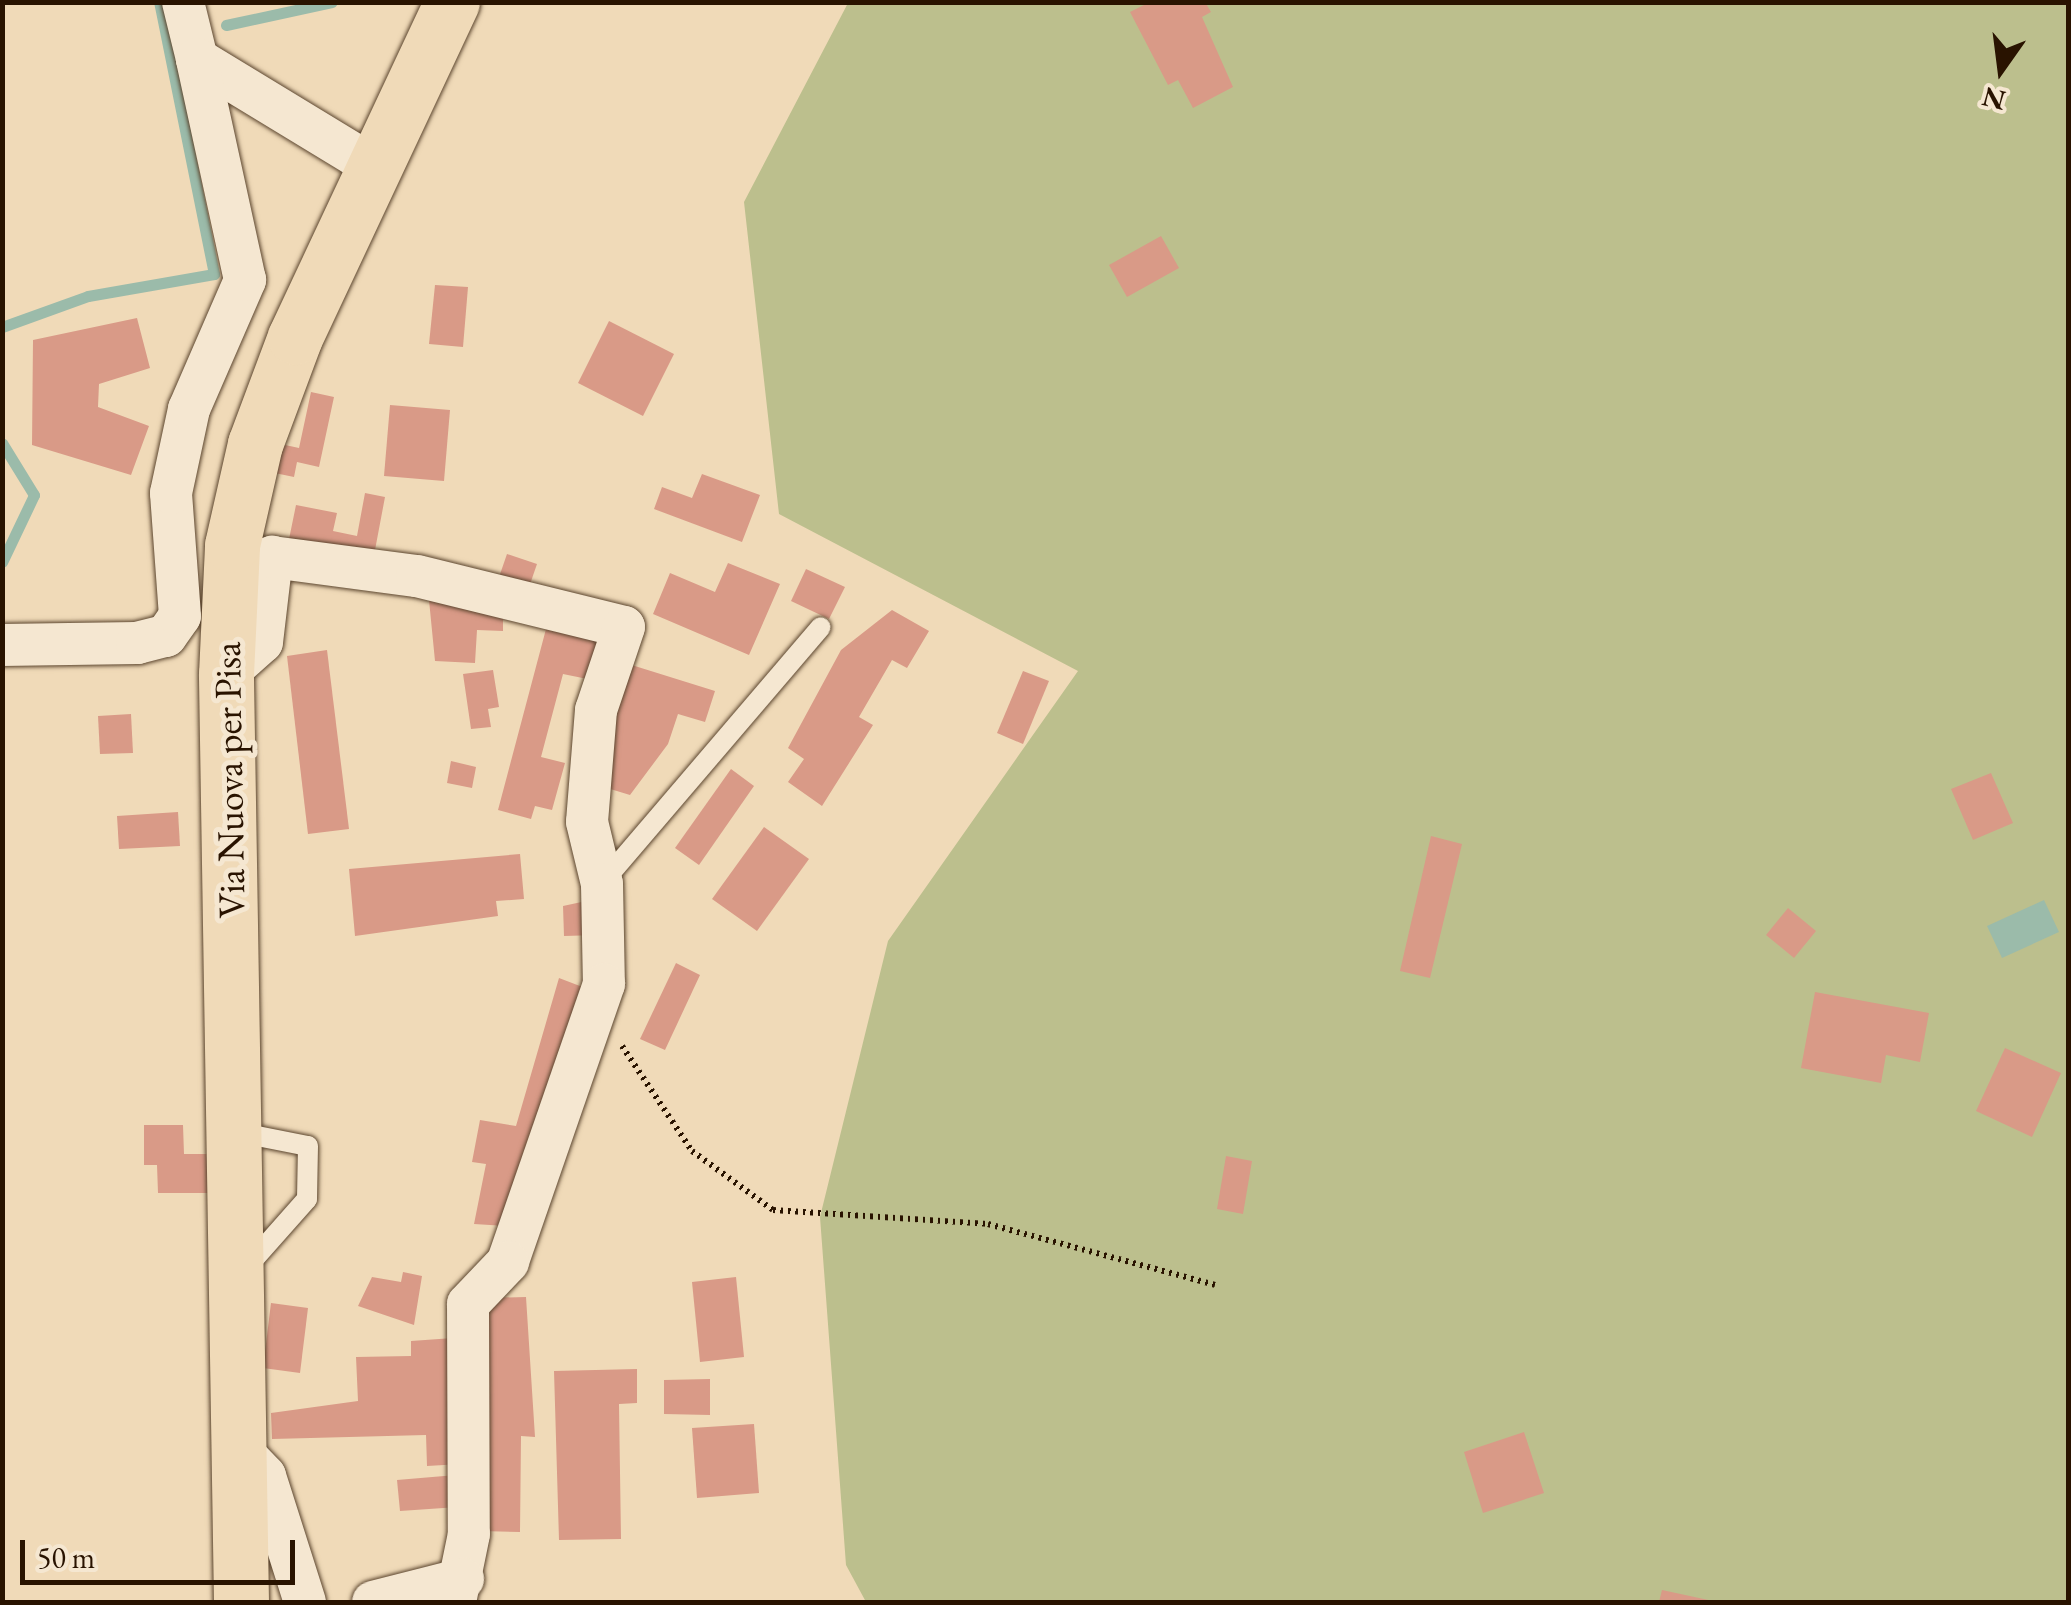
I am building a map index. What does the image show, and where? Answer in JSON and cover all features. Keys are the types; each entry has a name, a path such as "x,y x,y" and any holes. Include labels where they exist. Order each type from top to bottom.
{"main road":[{"name":"Via Nuova per Pisa","path":"241,1602 237,1132 226,674 232,545 255,444 373,166 452,2"}],"street":[{"path":"2,645 136,643 166,636 180,616 171,493 190,409 245,280 183,2"},
{"path":"197,59 373,166"},
{"path":"226,674 262,642 272,558 417,576 624,627 596,710 587,822 602,884 604,984 508,1262 468,1304 459,1591 373,1602"},
{"path":"242,1452 266,1476 305,1602"}],"lane":[{"path":"602,884 821,627"},
{"path":"237,1132 308,1146 310,1176 307,1199 277,1242 239,1273"}],"path":[{"path":"593,1017 639,1063 692,1151 773,1210 988,1224 1216,1285"}],"green space":[{"path":"848,3 2068,3 2068,1602 866,1602 846,1565 820,1217 888,941 1078,671 779,514 744,202"}],"shaded area":[{"path":"2044,900 2059,932 2002,958 1987,926"}],"building":[{"path":"1150,2 1205,2 1211,12 1202,17 1233,87 1193,108 1178,80 1168,85 1130,12"},
{"path":"1161,236 1179,268 1127,297 1109,265"},
{"path":"435,285 468,287 463,347 429,344"},
{"path":"137,318 150,368 99,384 98,407 149,426 131,475 32,445 33,340"},
{"path":"609,321 674,354 643,416 578,383"},
{"path":"311,392 334,397 319,467 297,462 294,477 270,472 276,443 299,448"},
{"path":"390,405 450,410 444,481 384,476"},
{"path":"702,474 760,495 742,542 654,509 662,487 692,498"},
{"path":"365,493 385,497 372,566 287,549 296,505 337,513 333,531 357,536"},
{"path":"507,554 537,564 527,593 497,583"},
{"path":"728,563 780,584 749,655 653,614 670,573 715,592"},
{"path":"806,569 845,587 829,619 791,601"},
{"path":"429,600 503,609 503,631 477,630 475,663 435,661"},
{"path":"892,610 929,631 907,668 892,660 859,717 873,725 822,806 788,782 804,759 788,748 841,650"},
{"path":"546,629 610,642 602,682 563,674 541,757 565,763 552,810 535,806 531,819 498,810"},
{"path":"327,650 349,829 308,834 287,656"},
{"path":"622,662 715,691 705,722 678,714 668,744 630,795 607,788"},
{"path":"493,670 499,707 488,709 491,727 471,729 463,674"},
{"path":"1023,671 1049,681 1023,744 997,733"},
{"path":"131,714 133,753 100,754 98,716"},
{"path":"451,761 476,767 472,788 447,783"},
{"path":"731,769 754,786 699,865 675,848"},
{"path":"1991,773 2013,823 1973,840 1951,789"},
{"path":"178,812 180,846 119,849 117,816"},
{"path":"764,827 809,859 757,931 712,899"},
{"path":"1431,836 1462,844 1430,978 1400,971"},
{"path":"520,854 524,899 496,901 498,916 355,936 349,869"},
{"path":"600,898 599,935 564,936 563,906"},
{"path":"1788,908 1816,931 1794,958 1766,935"},
{"path":"676,963 700,975 665,1050 640,1039"},
{"path":"559,978 593,991 534,1174 517,1170 506,1226 474,1224 486,1164 472,1162 480,1120 516,1126"},
{"path":"1815,992 1929,1013 1920,1062 1886,1055 1881,1083 1801,1068"},
{"path":"2005,1048 2061,1073 2032,1137 1976,1111"},
{"path":"144,1125 183,1125 184,1154 216,1154 216,1193 158,1193 157,1165 144,1165"},
{"path":"1226,1156 1252,1161 1243,1214 1217,1209"},
{"path":"403,1272 422,1276 414,1325 358,1306 372,1277 401,1282"},
{"path":"736,1277 744,1357 700,1362 692,1282"},
{"path":"526,1297 535,1437 521,1436 520,1532 480,1531 478,1298"},
{"path":"271,1303 308,1308 300,1373 263,1368"},
{"path":"453,1338 461,1464 427,1466 426,1435 272,1439 271,1413 358,1401 356,1357 411,1356 411,1341"},
{"path":"637,1369 637,1403 619,1404 621,1539 559,1540 554,1371"},
{"path":"710,1379 710,1415 664,1414 664,1380"},
{"path":"754,1424 759,1493 697,1498 692,1428"},
{"path":"1524,1432 1544,1493 1483,1513 1464,1452"},
{"path":"456,1475 458,1507 400,1511 397,1480"},
{"path":"1662,1590 1713,1601 1713,1602 1659,1602"}],"waterway":[{"path":"2,327 88,296 214,274 159,2"},
{"path":"226,25 332,2"},
{"path":"2,443 34,495 2,562"}]}
